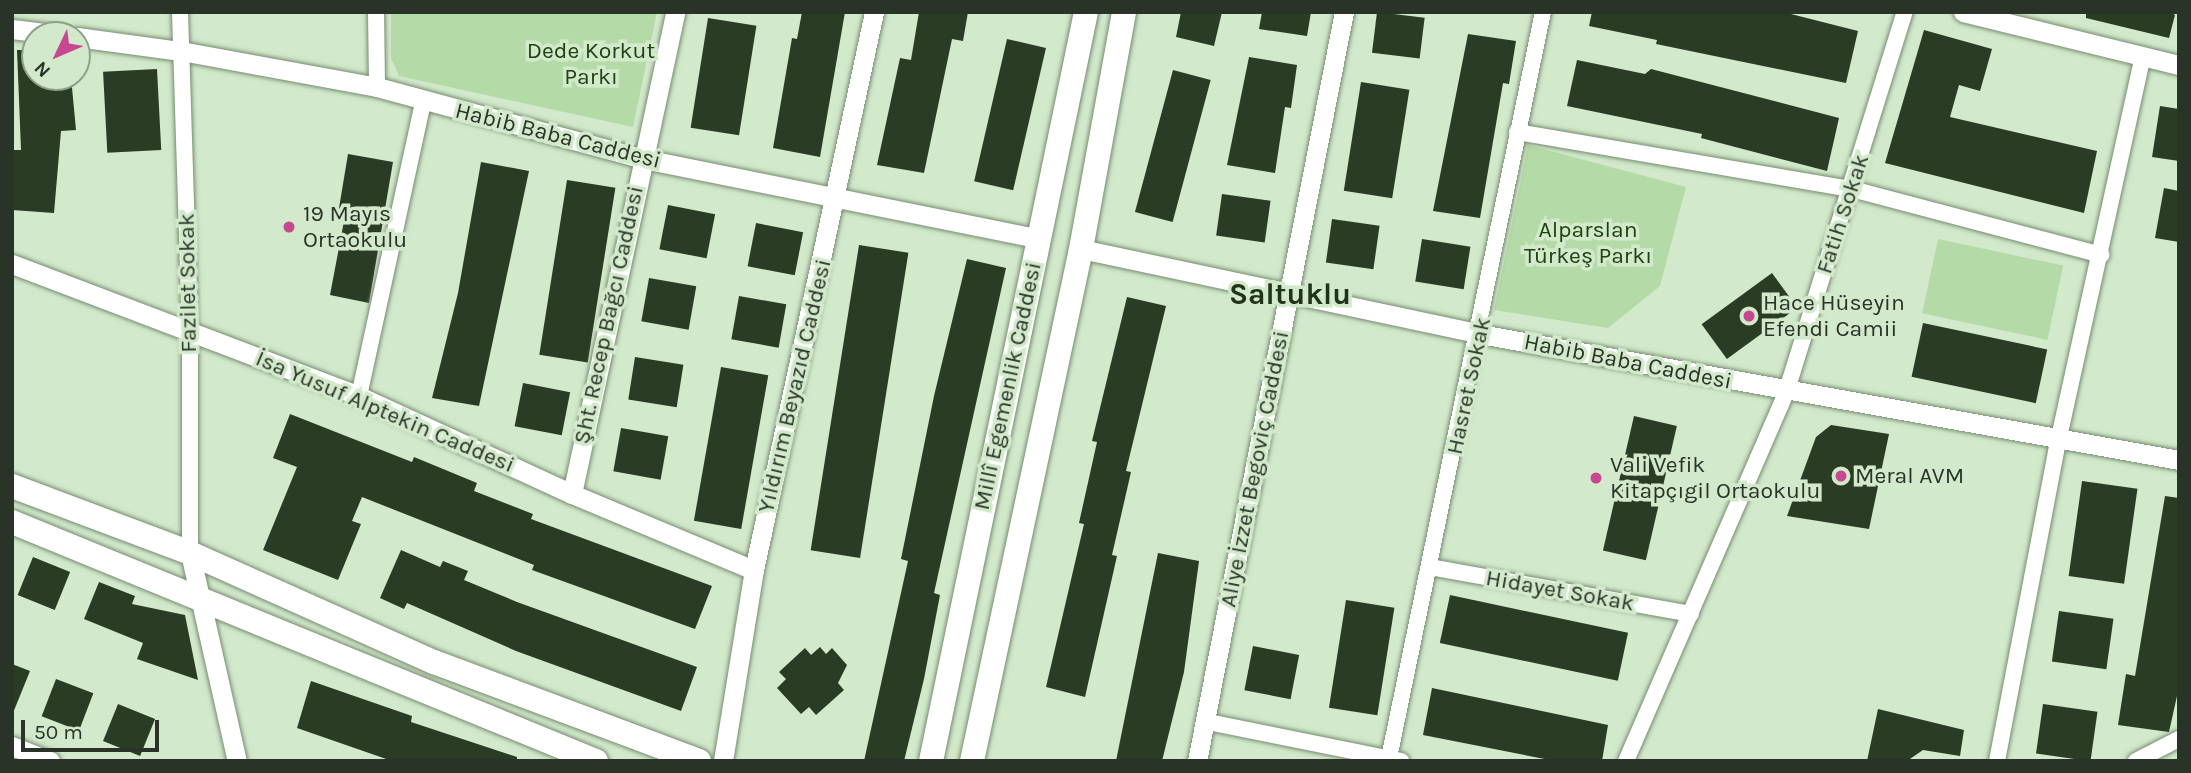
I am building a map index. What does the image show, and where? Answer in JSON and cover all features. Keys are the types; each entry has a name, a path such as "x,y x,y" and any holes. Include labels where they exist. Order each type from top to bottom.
{"main road":[{"name":"Millî Egemenlik Caddesi","path":"931,761 1086,12"},
{"name":"Millî Egemenlik Caddesi","path":"972,761 1081,249 1124,12"},
{"path":"12,486 190,553 434,662 699,761"},
{"path":"12,522 200,598 359,667 596,761"}],"street":[{"name":"Fazilet Sokak","path":"180,12 190,331 190,553"},
{"path":"376,12 377,88"},
{"name":"Şht. Recep Bağcı Caddesi","path":"572,494 675,12"},
{"name":"Yıldırım Beyazıd Caddesi","path":"723,761 754,570 836,200 874,12"},
{"name":"Aliye İzzet Begoviç Caddesi","path":"1197,761 1208,722 1344,12"},
{"name":"Hasret Sokak","path":"1395,759 1430,567 1480,334 1517,132 1543,12"},
{"name":"Fatih Sokak","path":"1626,761 1786,393 1852,189 1905,12"},
{"path":"1963,12 2179,65"},
{"name":"Habib Baba Caddesi","path":"91,39 181,51 377,88 644,159 1038,239"},
{"path":"1997,761 2058,442 2143,56"},
{"path":"359,396 423,102"},
{"path":"1517,132 1852,189 2101,255"},
{"name":"Habib Baba Caddesi","path":"1081,249 1289,290 1480,334 1786,393 2058,442 2179,460"},
{"name":"İsa Yusuf Alptekin Caddesi","path":"12,264 359,396 572,494 754,570"},
{"path":"190,553 237,761"},
{"name":"Hidayet Sokak","path":"1430,567 1691,614"},
{"path":"1208,722 1395,759"},
{"path":"2136,761 2179,739"},
{"path":"12,746 47,760"}],"green space":[{"name":"Dede Korkut Parkı","path":"391,12 657,12 633,127 399,76 391,58"},
{"name":"Alparslan Türkeş Parkı","path":"1528,145 1686,187 1660,286 1608,328 1494,310"},
{"path":"1938,239 2063,266 2047,340 1922,313"}],"building":[{"path":"802,12 845,12 820,157 773,148 792,38 797,39"},
{"path":"919,12 968,12 963,41 952,39 924,173 877,165 900,58 911,60"},
{"path":"1181,12 1222,12 1214,46 1176,37"},
{"path":"1262,12 1311,12 1307,36 1259,29"},
{"path":"1377,12 1425,18 1420,59 1372,53"},
{"path":"1592,12 1783,12 1858,31 1846,83 1656,44 1657,40 1589,26"},
{"path":"2086,12 2170,12 2175,15 2169,38 2086,18"},
{"path":"708,18 756,26 739,135 691,128"},
{"path":"1924,30 1992,49 1980,91 1959,85 1950,117 2097,151 2084,213 1885,163"},
{"path":"1468,34 1516,41 1509,84 1503,83 1480,218 1433,211"},
{"path":"1007,39 1046,48 1013,190 974,181"},
{"path":"17,50 21,50 21,91 72,91 76,130 61,131 54,213 12,210 12,150 21,150"},
{"path":"1249,57 1297,65 1291,108 1285,107 1275,173 1227,165"},
{"path":"1577,60 1645,74 1651,69 1839,118 1827,171 1701,138 1702,134 1567,106"},
{"path":"157,69 161,150 107,153 103,72"},
{"path":"1173,70 1211,80 1173,222 1135,212"},
{"path":"1361,82 1409,90 1392,198 1344,191"},
{"path":"2160,106 2179,109 2179,161 2152,157"},
{"path":"348,154 393,162 369,303 330,295 344,221 337,220"},
{"path":"481,162 529,171 479,406 432,398 458,293"},
{"path":"567,180 615,188 588,362 539,355"},
{"path":"2164,188 2179,191 2179,242 2155,238"},
{"path":"1222,194 1271,201 1265,242 1216,236"},
{"path":"668,205 715,214 707,258 659,249"},
{"path":"1332,219 1380,226 1373,269 1326,263"},
{"path":"756,223 803,232 795,275 748,266"},
{"path":"1422,239 1470,247 1464,289 1415,281"},
{"path":"859,245 908,253 860,558 811,550"},
{"path":"967,259 1006,268 934,593 940,595 924,679 904,761 864,761 908,561 901,559 934,396"},
{"name":"Hace Hüseyin Efendi Camii","path":"1772,273 1797,308 1727,359 1702,324"},
{"path":"649,278 696,286 689,330 641,321"},
{"path":"739,296 786,304 779,348 731,339"},
{"path":"1127,297 1166,306 1126,471 1131,472 1112,555 1117,556 1085,697 1046,687 1084,524 1079,523 1097,442 1092,441"},
{"path":"1923,323 2047,349 2036,403 1912,377"},
{"path":"635,357 683,365 677,407 628,399"},
{"path":"721,367 768,375 741,529 694,521"},
{"path":"523,383 570,392 562,435 515,426"},
{"path":"290,414 412,462 414,457 477,483 474,491 533,514 531,519 712,586 695,629 532,570 534,565 362,497 352,521 361,524 338,580 263,550 297,467 273,458"},
{"path":"1634,416 1677,426 1646,560 1603,550"},
{"name":"Meral AVM","path":"1831,425 1889,434 1869,529 1787,516 1816,437"},
{"path":"621,428 668,436 661,480 613,471"},
{"path":"2082,481 2137,489 2124,584 2069,576"},
{"path":"2165,496 2179,498 2179,687 2169,732 2118,725 2126,674 2135,676"},
{"path":"401,550 440,567 443,561 468,571 464,580 517,602 697,667 681,711 516,651 407,603 404,609 380,598"},
{"path":"1158,553 1199,561 1184,672 1162,761 1116,761"},
{"path":"33,557 70,572 55,610 18,595"},
{"path":"99,582 135,596 132,604 185,615 198,680 137,659 143,643 84,619"},
{"path":"1450,595 1628,633 1618,681 1440,643"},
{"path":"1346,600 1394,608 1377,715 1329,708"},
{"path":"2059,611 2113,619 2106,669 2052,662"},
{"path":"1253,646 1299,655 1291,699 1244,690"},
{"path":"820,647 826,654 832,648 847,665 838,683 844,690 816,715 809,707 801,714 777,688 786,679 779,672 805,648 811,655"},
{"path":"12,664 30,671 13,713 12,713"},
{"path":"56,679 93,693 79,731 42,716"},
{"path":"311,681 412,716 411,722 517,757 517,761 392,761 297,728"},
{"path":"1432,688 1608,725 1602,761 1555,761 1423,735"},
{"path":"118,704 155,719 140,756 103,741"},
{"path":"2043,704 2097,712 2091,761 2036,754"},
{"path":"1878,709 1964,730 1960,756 1923,750 1907,761 1867,761"}],"place":[{"name":"19 Mayıs Ortaokulu","path":"289,227"},
{"name":"Hace Hüseyin Efendi Camii","path":"1749,316"},
{"name":"Meral AVM","path":"1841,476"},
{"name":"Vali Vefik Kitapçıgil Ortaokulu","path":"1596,478"}],"district":[{"name":"Saltuklu","path":"1290,294"}]}
